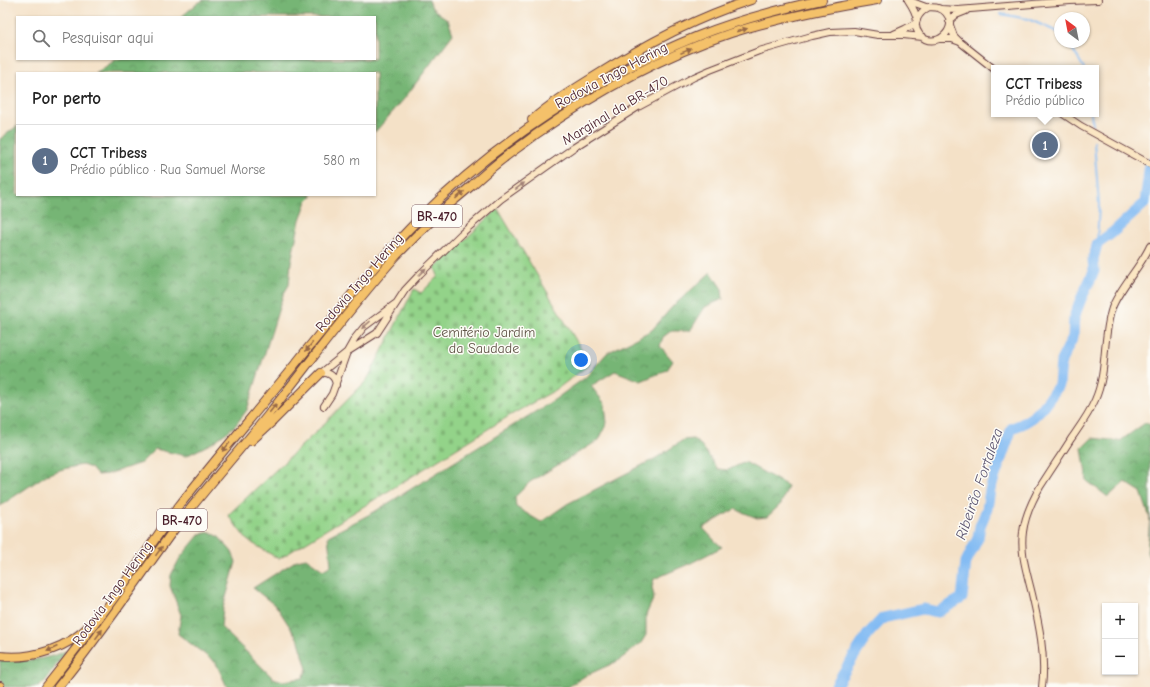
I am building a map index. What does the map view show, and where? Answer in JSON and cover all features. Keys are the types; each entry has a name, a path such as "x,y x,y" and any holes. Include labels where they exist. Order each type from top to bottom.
{"highway":[{"path":"501,149 533,119 554,103 642,47 698,20 751,0"},
{"name":"Rodovia Ingo Hering","path":"46,687 114,598 178,507 354,292 419,219 473,170 549,114 592,88 643,61 698,36 727,25 790,7 822,0"},
{"name":"Rodovia Ingo Hering","path":"58,687 85,653 172,533 267,416 340,322 399,254 426,226 505,157 592,98 680,53 732,33 810,12 877,0"},
{"path":"230,460 273,421 321,373"},
{"path":"0,656 13,658 28,656 46,652 68,642 89,626 114,598"}],"street":[{"path":"908,0 922,6 948,10 1098,0"},
{"path":"908,0 916,15 916,26 918,32 923,37 928,40 952,39 960,42"},
{"path":"916,21 923,10 929,7"},
{"path":"940,39 949,30 950,22 956,15 973,8"},
{"path":"941,9 946,13 954,36 991,67"},
{"name":"Marginal da BR-470","path":"892,34 905,29 916,21"},
{"name":"Marginal da BR-470","path":"347,352 377,333 405,290 461,234 501,199 573,148 638,107 710,70 759,52 830,32 854,31 878,35 892,34 923,37"},
{"path":"1068,117 1150,164"},
{"path":"1042,687 1043,670 1041,640 1024,565 1022,547 1024,524 1030,504 1096,399 1102,380 1105,340 1112,308 1150,246"},
{"path":"324,406 332,394 347,352 355,338 364,327 398,302"},
{"path":"321,373 347,352"},
{"path":"321,373 325,372 331,375 336,385"}],"green space":[{"path":"204,0 429,0 432,8 448,20 453,34 404,99 376,131 376,72 98,72 116,60 376,60 376,16 182,16"},
{"path":"16,127 16,196 312,196 307,201 300,220 291,262 289,285 283,295 247,410 235,426 212,443 186,456 155,449 141,463 108,474 97,475 91,468 82,465 63,469 46,475 0,506 0,139"},
{"name":"Cemitério Jardim da Saudade","path":"498,209 590,364 557,389 509,416 279,559 247,540 228,515 315,433 367,380 414,289 421,293 438,276 435,267"},
{"path":"711,272 722,289 723,299 705,307 690,331 671,331 663,337 660,346 673,361 667,370 641,381 615,371 591,386 605,404 607,423 599,440 530,482 515,497 516,507 541,522 567,504 656,458 683,440 693,439 701,445 718,469 728,470 745,462 788,486 781,504 767,517 757,518 735,509 703,528 722,547 691,563 654,579 652,587 654,597 646,615 646,635 641,643 618,661 585,676 568,687 227,687 216,663 178,634 181,615 170,586 171,575 180,558 200,534 211,532 219,537 232,552 236,562 223,608 221,627 273,678 283,681 303,678 307,669 299,641 277,607 253,588 297,560 306,558 323,570 331,565 328,536 374,512 554,400 586,377 607,353 652,330 672,307"},
{"path":"1145,423 1150,424 1150,518 1141,492 1125,482 1108,497 1087,481 1082,448 1092,438 1120,441"},
{"path":"1150,518 1150,557 1147,553"},
{"path":"66,651 46,680 39,687 4,687 0,678 0,660 34,660"}],"waterway":[{"name":"Ribeirão Fortaleza","path":"1001,14 1028,19 1054,30"},
{"name":"Ribeirão Fortaleza","path":"1072,48 1082,65"},
{"name":"Ribeirão Fortaleza","path":"1092,117 1093,125"},
{"name":"Ribeirão Fortaleza","path":"1094,142 1099,204 1097,244"},
{"name":"Ribeirão Fortaleza","path":"835,687 868,634 883,618 923,609 938,612 962,598 966,562 978,538 980,526 987,509 990,490 1012,428 1033,417 1043,407 1059,385 1061,361 1073,337 1074,317 1094,271 1093,259 1097,244 1112,233 1145,203 1150,163"}],"place":[{"name":"CCT Tribess","path":"1045,145"}]}
